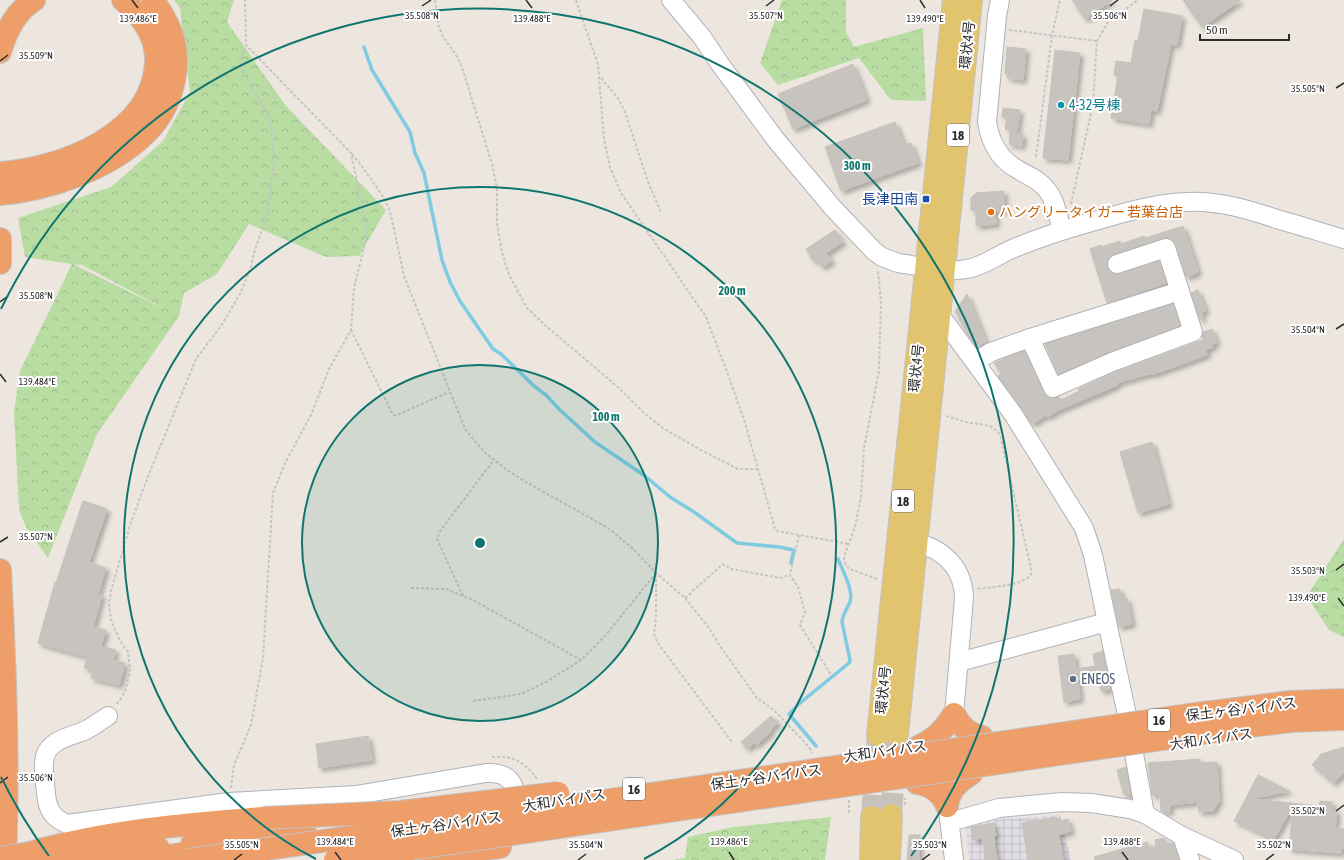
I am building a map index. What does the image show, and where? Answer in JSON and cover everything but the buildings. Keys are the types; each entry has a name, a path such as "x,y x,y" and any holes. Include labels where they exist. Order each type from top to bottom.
{"highway":[{"path":"0,52 11,22 25,6 34,0"},
{"path":"0,173 28,170 61,161 88,150 106,139 129,121 142,106 150,91 155,72 156,56 153,40 145,24 134,9 123,0"},
{"path":"0,194 47,186 95,168 144,136 158,120 168,101 174,80 175,58 173,38 164,16 153,0"},
{"path":"0,163 27,160 58,153 82,144 129,121"},
{"path":"0,239 0,263"},
{"path":"0,570 5,673 7,811 5,860"},
{"name":"大和バイパス","path":"141,860 519,807 817,761 918,747 979,742 1127,715 1248,698 1284,694 1344,693"},
{"name":"保土ヶ谷バイパス","path":"189,860 595,803 979,742 1290,702 1344,700"},
{"path":"918,747 932,740 940,733 954,714 958,723 979,742"},
{"name":"保土ヶ谷バイパス","path":"335,860 1243,727 1291,721 1344,719"},
{"name":"大和バイパス","path":"415,860 971,774 1249,733 1325,726 1344,727"},
{"path":"0,858 30,852 58,844 123,832 191,823 263,818 400,812 979,742"},
{"path":"948,814 948,799 954,787 971,774"},
{"path":"917,783 927,785 944,799 948,814"},
{"path":"418,860 534,831"},
{"path":"56,860 236,838 314,836"}],"main road":[{"name":"環状4号","path":"954,0 936,268 940,315 930,413 908,541 894,588 888,735 908,541 936,268 971,0"},
{"path":"871,860 882,816 889,860"}],"street":[{"path":"671,0 702,37 776,140 833,208 874,251 882,257 898,263 959,270 977,267 1015,247 1062,230 1157,205 1186,202 1210,202 1255,212 1344,239"},
{"path":"1000,0 996,28 988,122 989,134 995,147 1004,159 1016,169 1037,180 1047,189 1053,199 1062,230"},
{"path":"1030,338 1053,388 1112,362 1193,332 1166,248 1117,264"},
{"path":"974,362 991,352 1030,338 1180,291"},
{"path":"940,315 1013,414 1084,528 1093,555 1127,715 1145,814"},
{"path":"908,541 936,550 951,562 960,575 964,591 954,714"},
{"path":"959,662 1107,622"},
{"path":"108,716 87,729 56,742 48,749 44,764 46,804 51,814 59,821 67,824 79,823 229,802 356,795 486,773 497,773 508,777 514,786 519,807"},
{"path":"954,860 948,814 1062,802 1092,803 1130,809 1145,814 1182,836 1234,860"},
{"path":"1182,836 1190,860"}],"path":[{"path":"108,716 125,692 130,671 128,652 120,641 111,620 108,606 110,591 130,525 148,474 196,359 221,326 240,294 250,270 268,211 274,159 272,132 268,113 247,79 239,62 246,45 246,0"},
{"path":"435,0 438,24 443,37 461,64 492,164 498,189 497,224 502,252 509,275 527,308 545,326 621,390 644,413 663,428 738,469 758,469"},
{"path":"576,0 598,65 604,139 610,167 621,193 706,317 743,417 775,528 777,531 849,544"},
{"path":"1036,158 1052,35 1060,0"},
{"path":"1070,205 1092,104 1098,41 1108,22 1138,0"},
{"path":"996,28 1098,41"},
{"path":"246,45 351,153 382,195 390,211 404,276 465,428 477,445 494,460 526,482 608,528 631,547 656,573 685,598 709,628 757,698 775,711 809,747 817,761"},
{"path":"600,77 618,98 625,112 648,182 661,212"},
{"path":"229,802 234,765 252,725 263,658 274,493 285,463 311,415 329,369 351,330 354,288 366,239 366,223 351,153"},
{"path":"882,257 877,263 881,302 879,371 864,448 861,497 855,527 844,560 846,566 850,569 870,576 894,588"},
{"path":"351,330 394,415 450,392"},
{"path":"930,413 990,426 1000,435 1031,568 1029,579 1021,582 964,591"},
{"path":"463,596 436,539 440,530 494,460"},
{"path":"799,535 790,575 798,587 805,612 800,625 831,675"},
{"path":"685,598 723,564 731,569 781,578 790,575"},
{"path":"473,701 521,694 546,682 581,660 605,636 656,573"},
{"path":"656,573 656,619 654,634 657,642 732,742"},
{"path":"411,588 446,589 471,599 581,660"},
{"path":"849,793 849,815"}],"shaded area":[{"path":"1060,815 1071,860 969,860 965,826 1001,819"}],"green space":[{"path":"174,0 234,0 227,22 286,106 386,210 359,256 326,257 249,224 217,274 184,293 179,316 97,434 48,558 26,527 19,510 14,413 20,371 72,264 25,257 18,218 111,187 163,141 190,92 180,8","holes":["73,264 82,265 161,307"]},
{"path":"782,0 846,0 846,32 854,47 923,28 926,101 891,100 859,58 778,85 760,63"},
{"path":"1344,539 1344,637 1329,630 1307,596"},
{"path":"831,817 825,860 673,860 685,858 688,837 733,827"}],"waterway":[{"path":"364,47 372,70 410,132 415,153 424,173 442,260 450,282 460,301 493,349 501,354 534,386 546,395 595,442 645,476 670,497 694,512 737,543 794,550 791,563"},
{"path":"816,746 789,714 800,703 849,663 850,660 842,622 851,597 847,580 838,559"}],"tunnel":[{"path":"891,815 897,734"},
{"path":"872,817 878,735"}],"place":[{"name":"4-32号棟","path":"1061,105"},
{"name":"長津田南","path":"926,199"},
{"name":"ハングリータイガー 若葉台店","path":"991,212"},
{"name":"ENEOS","path":"1073,679"}]}
